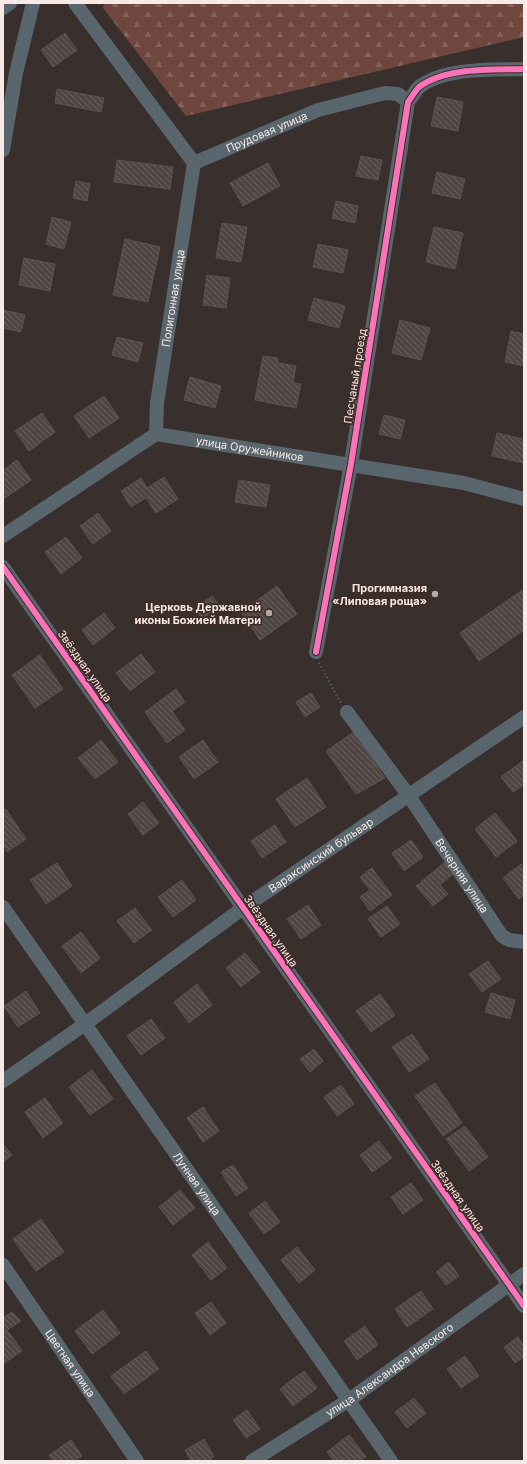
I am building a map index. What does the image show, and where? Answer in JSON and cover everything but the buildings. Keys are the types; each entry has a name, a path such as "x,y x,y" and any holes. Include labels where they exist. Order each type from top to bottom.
{"street":[{"path":"3,8 10,3"},
{"path":"3,150 16,73 33,3"},
{"path":"75,3 194,163"},
{"path":"408,102 418,88 432,80 464,71 524,69"},
{"name":"Прудовая улица","path":"194,163 318,110 385,93 398,94 408,102"},
{"name":"Песчаный проезд","path":"316,652 350,464 408,102"},
{"name":"Полигонная улица","path":"156,434 157,403 194,163"},
{"path":"3,536 156,434"},
{"name":"улица Оружейников","path":"156,434 464,483 524,499"},
{"name":"Звёздная улица","path":"3,567 524,1306"},
{"path":"346,712 409,796"},
{"name":"Вараксинский бульвар","path":"3,1081 85,1024 243,908 524,717"},
{"name":"Вечерняя улица","path":"409,796 502,936 509,940 524,942"},
{"name":"Лунная улица","path":"3,907 391,1461"},
{"name":"Цветная улица","path":"3,1265 137,1461"},
{"name":"улица Александра Невского","path":"252,1461 349,1400 524,1274"}],"path":[{"path":"316,652 321,668 346,712"}],"green space":[{"path":"105,3 524,3 524,37 186,116 103,8"}],"cycle path":[{"path":"316,652 351,464 408,102 419,87 442,76 470,71 524,69"},
{"path":"3,567 524,1306"}],"place":[{"name":"Прогимназия «Липовая роща»","path":"435,594"},
{"name":"Церковь Державной иконы Божией Матери","path":"269,613"}]}
